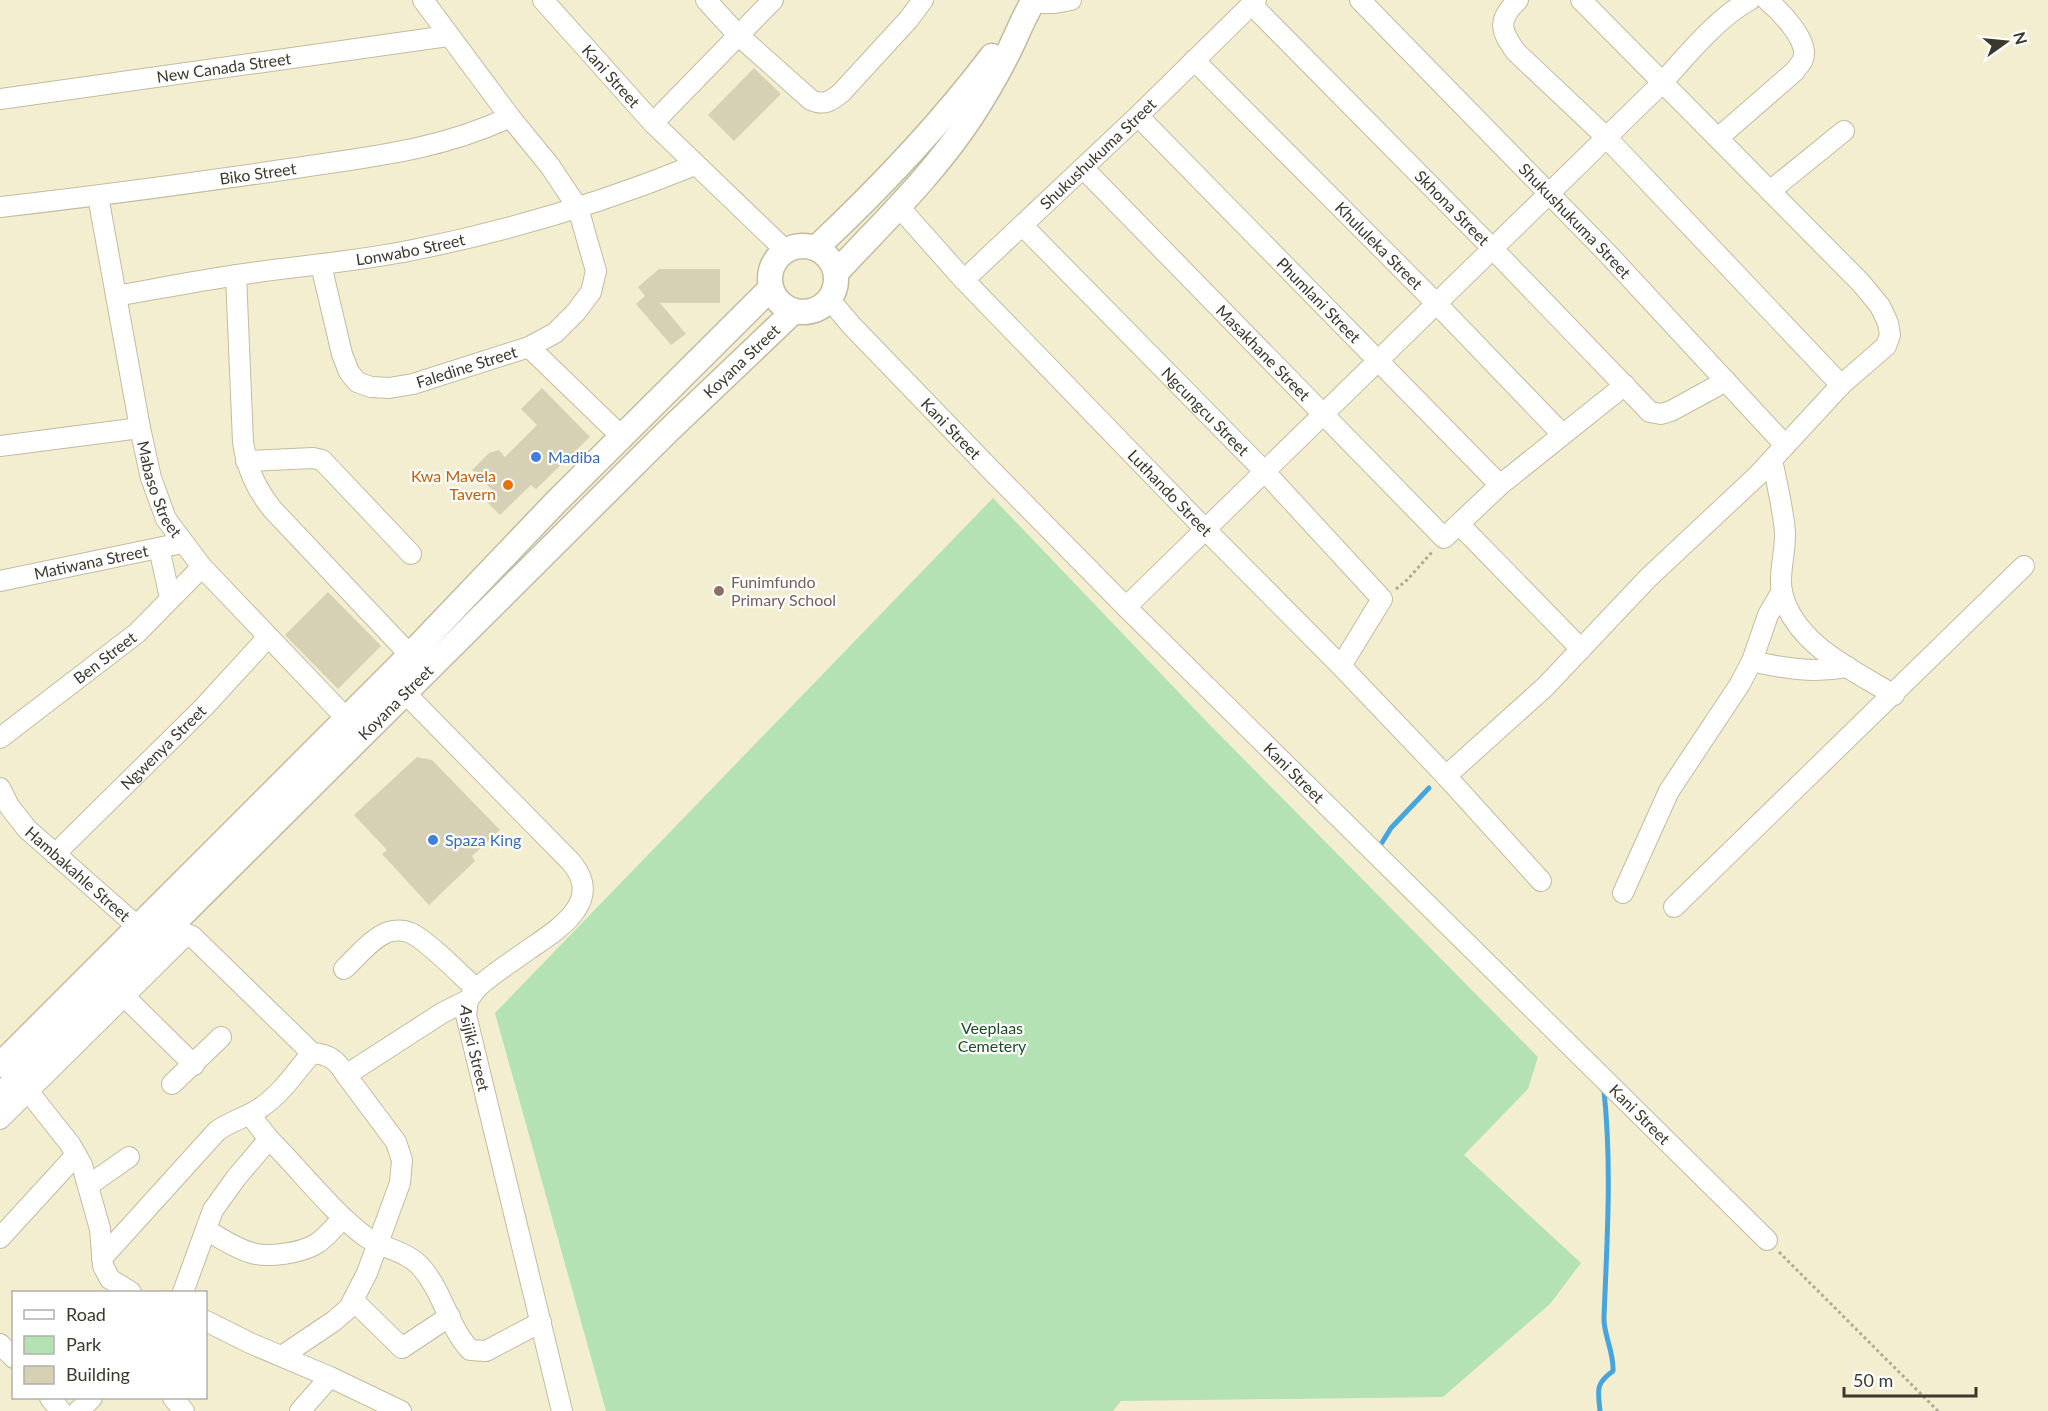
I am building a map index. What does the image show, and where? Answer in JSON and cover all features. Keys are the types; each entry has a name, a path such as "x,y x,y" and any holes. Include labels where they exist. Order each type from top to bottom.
{"main road":[{"path":"836,273 919,185 971,118 1009,52 1029,8"},
{"path":"816,248 870,198 941,121 1029,8"},
{"path":"805,245 825,253 832,262 836,273 836,284 829,298 816,309 805,312 794,311 784,306 776,298 771,288 770,277 772,267 785,250 805,245"},
{"name":"Koyana Street","path":"0,1065 410,655 621,436 771,288"},
{"name":"Koyana Street","path":"0,1096 667,432 794,311"}],"street":[{"name":"Faledine Street","path":"321,265 342,354 349,372 357,382 371,387 389,388 413,384 529,346 555,333 576,312 591,292 596,271 578,208 550,166 448,36 423,0"},
{"name":"Kani Street","path":"543,0 653,123 785,250"},
{"path":"706,0 738,35 811,100 825,103 841,93 908,20 923,0"},
{"path":"653,123 773,0"},
{"path":"1029,8 1071,0"},
{"name":"Shukushukuma Street","path":"1360,0 1606,253 1785,445"},
{"path":"1518,0 1506,11 1503,18 1503,29 1516,52 1606,137 1841,385"},
{"path":"1446,776 1509,722 1648,578 1757,476 1841,385 1886,346 1890,335 1888,322 1880,306 1861,283 1581,0"},
{"path":"1126,607 1662,83 1720,23 1750,0"},
{"path":"1718,138 1795,70 1803,59 1802,42 1789,23 1767,0"},
{"name":"Shukushukuma Street","path":"964,280 1138,116 1254,2"},
{"name":"Skhona Street","path":"1254,2 1650,412 1661,414 1671,411 1726,381"},
{"name":"New Canada Street","path":"0,99 448,36"},
{"name":"Khululeka Street","path":"1194,60 1436,303 1562,434"},
{"name":"Phumlani Street","path":"1138,116 1500,485"},
{"name":"Biko Street","path":"0,207 98,196 415,150 479,132 510,117"},
{"path":"1770,191 1844,131"},
{"name":"Lonwabo Street","path":"116,296 236,275 321,265 415,250 578,208 695,165"},
{"name":"Masakhane Street","path":"1083,168 1444,538"},
{"name":"Mabaso Street","path":"98,196 140,428 151,478 166,519 202,567 346,718"},
{"name":"Luthando Street","path":"899,207 964,280 1446,776 1541,881"},
{"name":"Ngcungcu Street","path":"1023,226 1265,471 1382,599"},
{"path":"236,275 243,442 246,461 259,494 410,655"},
{"name":"Kani Street","path":"829,298 852,326 983,463 1126,607 1767,1240"},
{"path":"529,346 621,436"},
{"path":"1444,538 1500,485 1625,385"},
{"path":"0,446 140,428"},
{"path":"246,461 313,458 322,460 411,554"},
{"path":"1772,460 1785,533 1782,591 1793,617 1809,638 1835,660 1894,695"},
{"path":"1459,524 1581,650"},
{"name":"Matiwana Street","path":"0,581 182,543"},
{"path":"159,548 170,598"},
{"path":"1674,907 2024,566"},
{"name":"Ben Street","path":"0,738 137,633 202,567"},
{"path":"1623,893 1670,791 1740,684 1752,661 1768,615 1782,591"},
{"path":"1341,666 1382,599"},
{"name":"Ngwenya Street","path":"55,854 204,707 268,637"},
{"path":"1752,661 1790,669 1848,668"},
{"name":"Asijiki Street","path":"405,693 571,862 582,880 579,902 567,921 472,994 466,1015 562,1411"},
{"name":"Hambakahle Street","path":"0,788 18,818 138,927"},
{"path":"344,969 380,936 400,930 410,933 423,942 472,994 346,1075"},
{"path":"0,1119 185,935 190,934 312,1053 326,1055 337,1061 358,1094 391,1133 402,1160 400,1183 354,1302 345,1313 282,1356"},
{"path":"124,997 194,1065"},
{"path":"172,1084 221,1037"},
{"path":"102,1258 217,1131 228,1123 250,1116 266,1104 312,1053"},
{"path":"28,1091 76,1155 89,1185 100,1229 103,1266 110,1279 128,1291"},
{"path":"250,1116 343,1218 364,1236 405,1254 419,1265 434,1286 470,1350 486,1351 541,1322"},
{"path":"184,1291 213,1210 269,1139"},
{"path":"0,1238 76,1155"},
{"path":"89,1185 129,1157"},
{"path":"206,1230 249,1253 275,1255 315,1245 343,1218"},
{"path":"354,1302 402,1348 450,1316"},
{"path":"207,1322 250,1344 330,1377 401,1411"},
{"path":"0,1344 12,1356"},
{"path":"300,1411 330,1377"},
{"path":"51,1399 61,1411"},
{"path":"78,1411 91,1399"},
{"path":"174,1399 184,1411"}],"path":[{"path":"1382,599 1407,580 1444,538"},
{"path":"1767,1240 1938,1411"}],"green space":[{"name":"Veeplaas Cemetery","path":"993,498 1208,723 1538,1057 1528,1089 1464,1155 1581,1263 1550,1304 1443,1397 1121,1401 1113,1411 606,1411 495,1013"}],"building":[{"path":"754,68 781,94 734,141 708,115"},
{"path":"659,269 720,269 720,303 660,303 686,334 671,345 636,304 645,296 638,287"},
{"path":"542,388 590,437 536,489 531,485 500,515 485,500 493,491 472,470 489,453 499,450 505,457 537,425 521,409"},
{"path":"328,592 381,646 338,689 285,635"},
{"name":"Spaza King","path":"417,757 432,760 500,830 472,856 475,861 429,905 382,854 387,850 354,815"}],"waterway":[{"path":"1378,849 1391,828 1429,788"},
{"path":"1600,1411 1600,1384 1613,1371 1604,1323 1608,1176 1606,1119 1602,1089"}],"place":[{"name":"Madiba","path":"536,457"},
{"name":"Kwa Mavela Tavern","path":"508,485"},
{"name":"Funimfundo Primary School","path":"719,591"},
{"name":"Spaza King","path":"433,840"}]}
